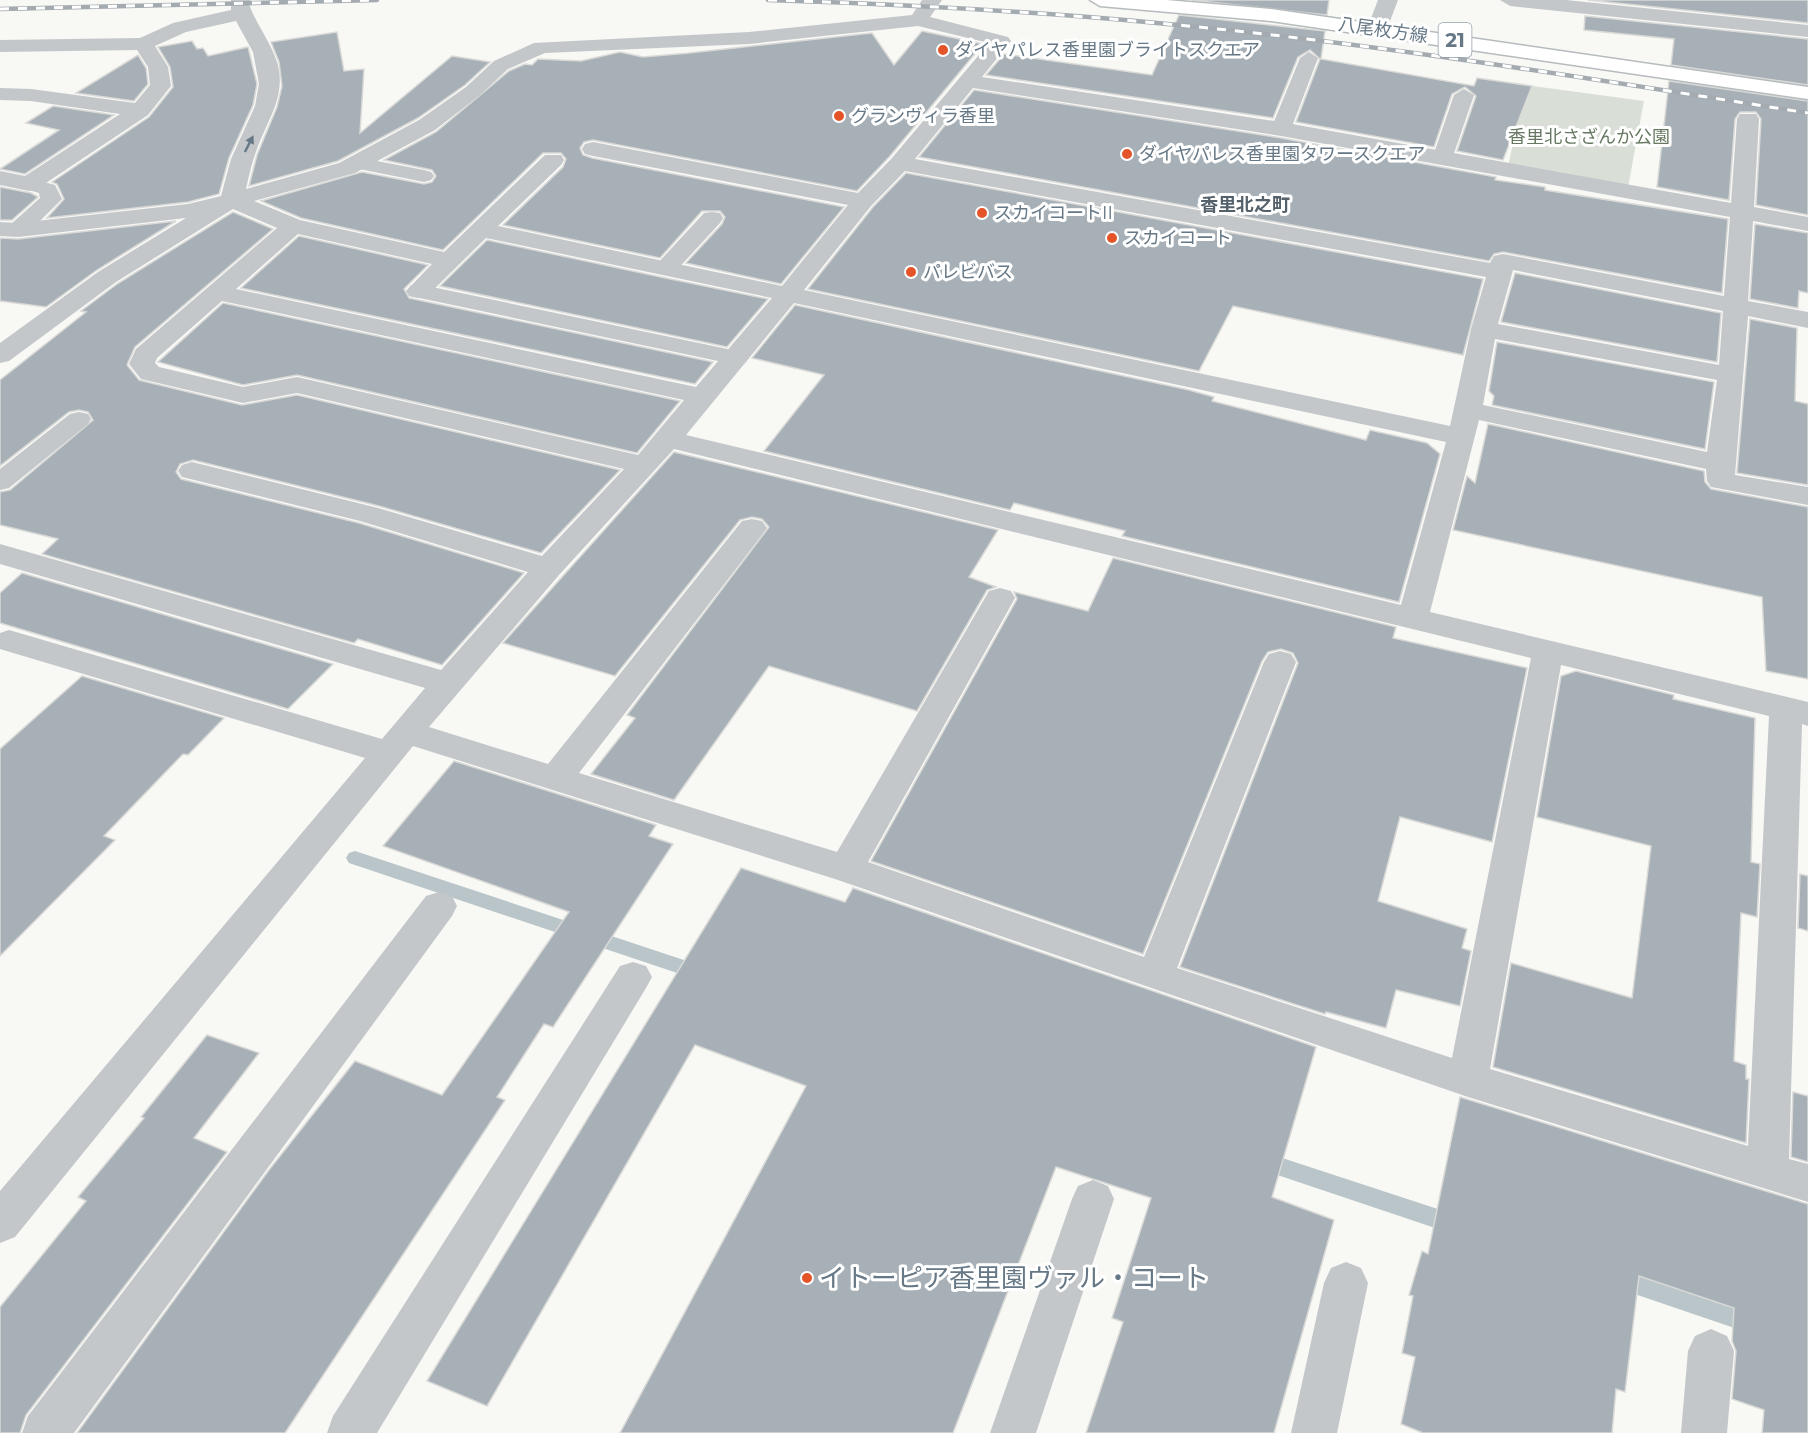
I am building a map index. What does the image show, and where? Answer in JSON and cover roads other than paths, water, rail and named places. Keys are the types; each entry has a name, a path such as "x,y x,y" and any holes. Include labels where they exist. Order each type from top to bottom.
{"main road":[{"name":"八尾枚方線","path":"1100,0 1271,15 1808,93"}],"street":[{"path":"1377,29 1388,0"},
{"path":"1510,0 1808,31"},
{"path":"0,46 142,44 180,27 241,6 262,45 269,74 268,107 242,158 232,200 108,278 0,355"},
{"path":"0,1223 398,743 548,568 668,439 789,295 863,201 900,163 1001,41 925,10 749,38 540,47 501,64 473,91 427,125 347,168 188,211 9,229"},
{"path":"0,178 29,184 140,110 161,86 158,67 142,44"},
{"path":"970,81 1281,129 1808,224"},
{"path":"0,94 31,95 140,110"},
{"path":"1748,119 1731,375 1720,463 1721,481 1808,496"},
{"path":"593,149 863,201"},
{"path":"418,291 553,160"},
{"path":"900,163 1500,272"},
{"path":"232,200 293,226 451,261"},
{"path":"293,226 145,355 142,364 150,373 243,395 297,386 644,465"},
{"path":"483,230 1459,436"},
{"path":"1413,620 1459,436 1468,410 1484,329 1503,261 1808,320"},
{"path":"217,292 702,396"},
{"path":"1484,329 1731,375"},
{"path":"1468,410 1720,463"},
{"path":"668,439 1797,712 1768,1171"},
{"path":"192,471 368,514 548,568"},
{"path":"556,778 752,528"},
{"path":"0,554 448,684"},
{"path":"846,869 1000,598"},
{"path":"9,641 398,743 556,778 846,869 1155,976 1468,1080 1808,1183"},
{"path":"1468,1080 1548,651"},
{"path":"1155,976 1280,662"},
{"path":"45,1433 439,906"},
{"path":"350,1433 633,977"},
{"path":"1013,1433 1093,1199"},
{"path":"1314,1433 1346,1283"},
{"path":"1704,1433 1711,1351"}],"lane":[{"path":"1281,129 1310,58"},
{"path":"1442,159 1464,95"},
{"path":"356,163 424,176"},
{"path":"9,229 51,199 48,189 29,184"},
{"path":"665,269 712,218"},
{"path":"418,291 737,358"},
{"path":"0,482 79,419"}],"waterway":[{"path":"355,858 701,973"},
{"path":"1261,1160 1456,1225"},
{"path":"1617,1278 1755,1324"}],"railway":[{"path":"0,9 377,0"},
{"path":"768,0 1011,12 1239,31 1483,63 1808,113"}],"place":[{"name":"ダイヤパレス香里園ブライトスクエア","path":"943,50"},
{"name":"グランヴィラ香里","path":"839,116"},
{"name":"ダイヤパレス香里園タワースクエア","path":"1127,154"},
{"name":"スカイコートII","path":"982,213"},
{"name":"スカイコート","path":"1112,238"},
{"name":"パレビバス","path":"911,272"},
{"name":"イトーピア香里園ヴァル・コート","path":"807,1278"}],"district":[{"name":"香里北之町","path":"1245,205"}],"park label":[{"name":"香里北さざんか公園","path":"1589,137"}]}
